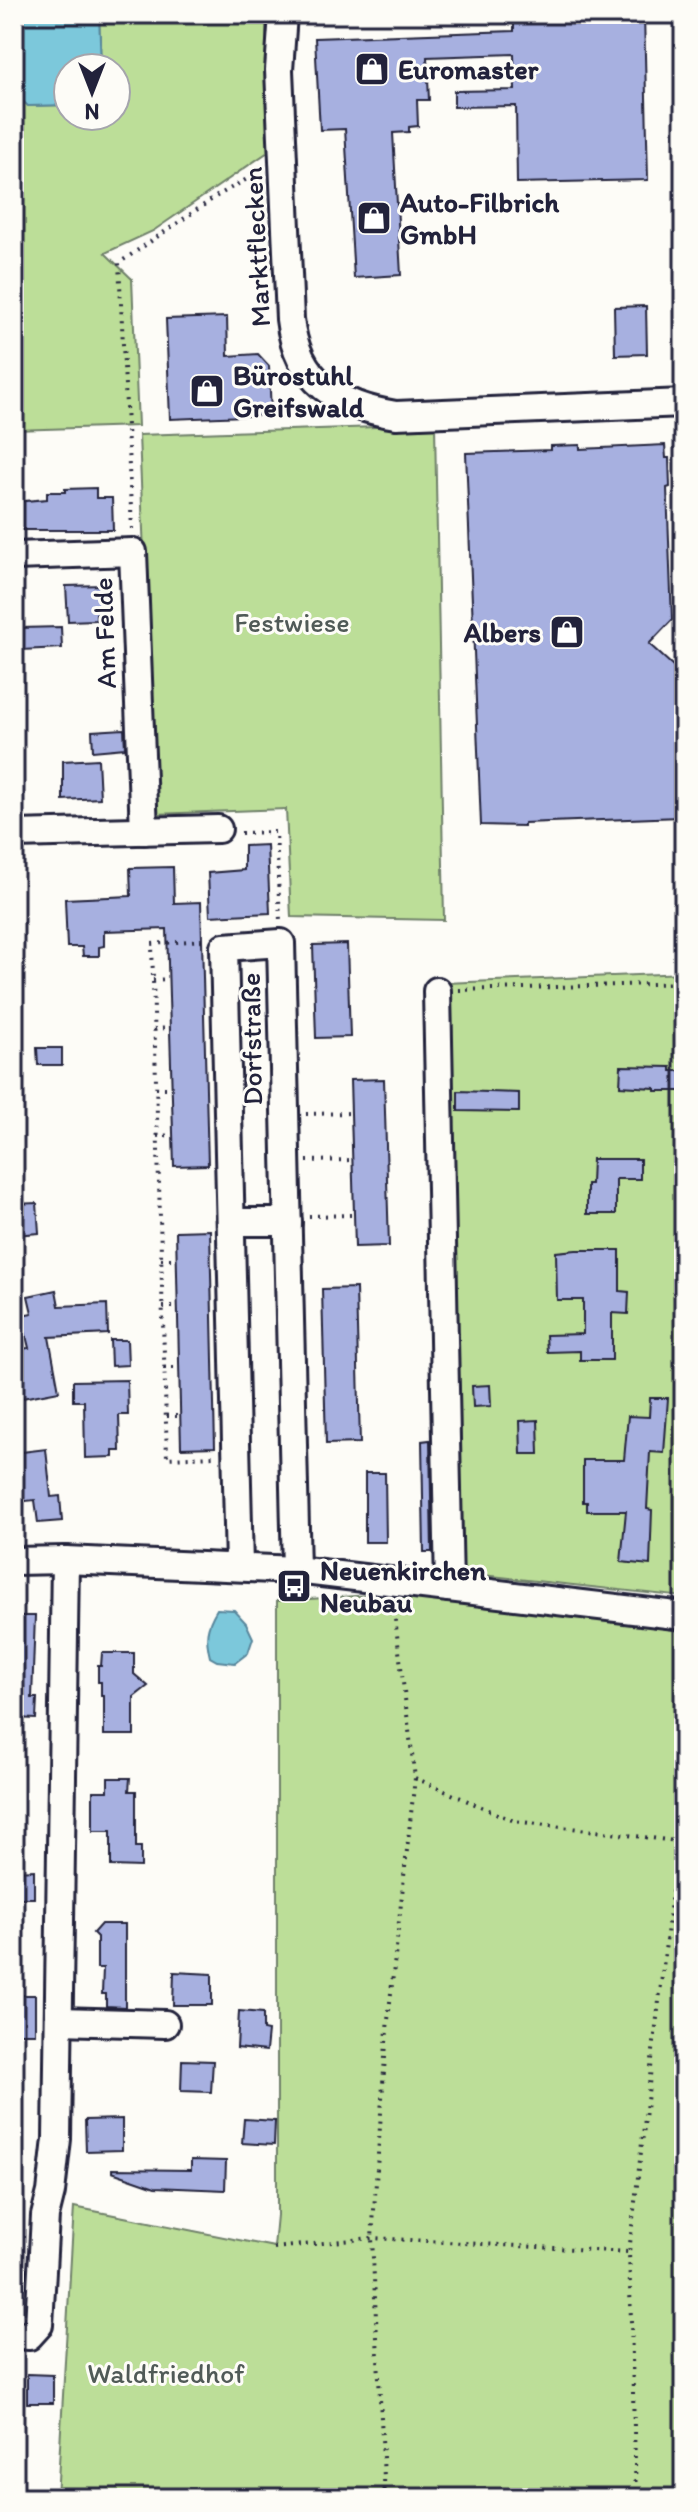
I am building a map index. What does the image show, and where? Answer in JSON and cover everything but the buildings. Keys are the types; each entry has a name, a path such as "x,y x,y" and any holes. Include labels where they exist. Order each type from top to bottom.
{"street":[{"name":"Marktflecken","path":"283,14 279,70 292,335 301,361 316,381 346,403 396,415 684,403"},
{"name":"Am Felde","path":"14,556 133,552 144,831"},
{"path":"14,834 218,829"},
{"name":"Dorfstraße","path":"239,1566 224,947 281,943 296,1570"},
{"path":"437,991 449,1588"},
{"path":"231,1222 288,1219"},
{"path":"14,1561 65,1560 296,1570 684,1616"},
{"path":"14,2335 29,2336 39,2325 45,2216 57,2139 65,1560"},
{"path":"59,2021 165,2024"}],"path":[{"path":"133,552 119,263 217,196 284,158"},
{"path":"218,829 228,833 276,832 281,943"},
{"path":"224,947 220,938 152,944 154,1029 167,1458 237,1455"},
{"path":"153,980 169,979"},
{"path":"437,991 684,983"},
{"path":"154,1029 170,1028"},
{"path":"156,1088 172,1088"},
{"path":"285,1114 352,1113"},
{"path":"157,1136 173,1135"},
{"path":"286,1162 353,1160"},
{"path":"288,1219 354,1215"},
{"path":"161,1259 176,1259"},
{"path":"163,1307 178,1307"},
{"path":"164,1368 179,1368"},
{"path":"166,1416 180,1416"},
{"path":"385,2498 372,2238 387,2029 415,1778 390,1580"},
{"path":"415,1778 514,1821 681,1842 629,2252 636,2498"},
{"path":"274,2248 372,2238 629,2252"}],"green space":[{"path":"99,14 268,14 268,152 153,231 105,253 132,279 138,426 14,430 14,68 18,96 28,106 52,105 52,132 132,132 132,52 100,52"},
{"name":"Festwiese","path":"435,425 444,920 291,917 286,809 155,814 139,435"},
{"path":"684,973 684,1597 454,1572 445,983"},
{"name":"Waldfriedhof","path":"405,1593 684,1624 684,2498 57,2498 74,2207 274,2247 277,2215 277,1601"}],"water":[{"path":"14,14 99,14 100,52 52,52 52,105 28,106 18,97 14,68"},
{"path":"217,1609 234,1610 246,1623 253,1638 248,1653 235,1663 210,1657 208,1632"}],"place":[{"name":"Euromaster","path":"372,69"},
{"name":"Auto-Filbrich GmbH","path":"374,218"},
{"name":"Bürostuhl Greifswald","path":"207,391"},
{"name":"Albers","path":"567,632"},
{"name":"Neuenkirchen Neubau","path":"294,1586"}]}
